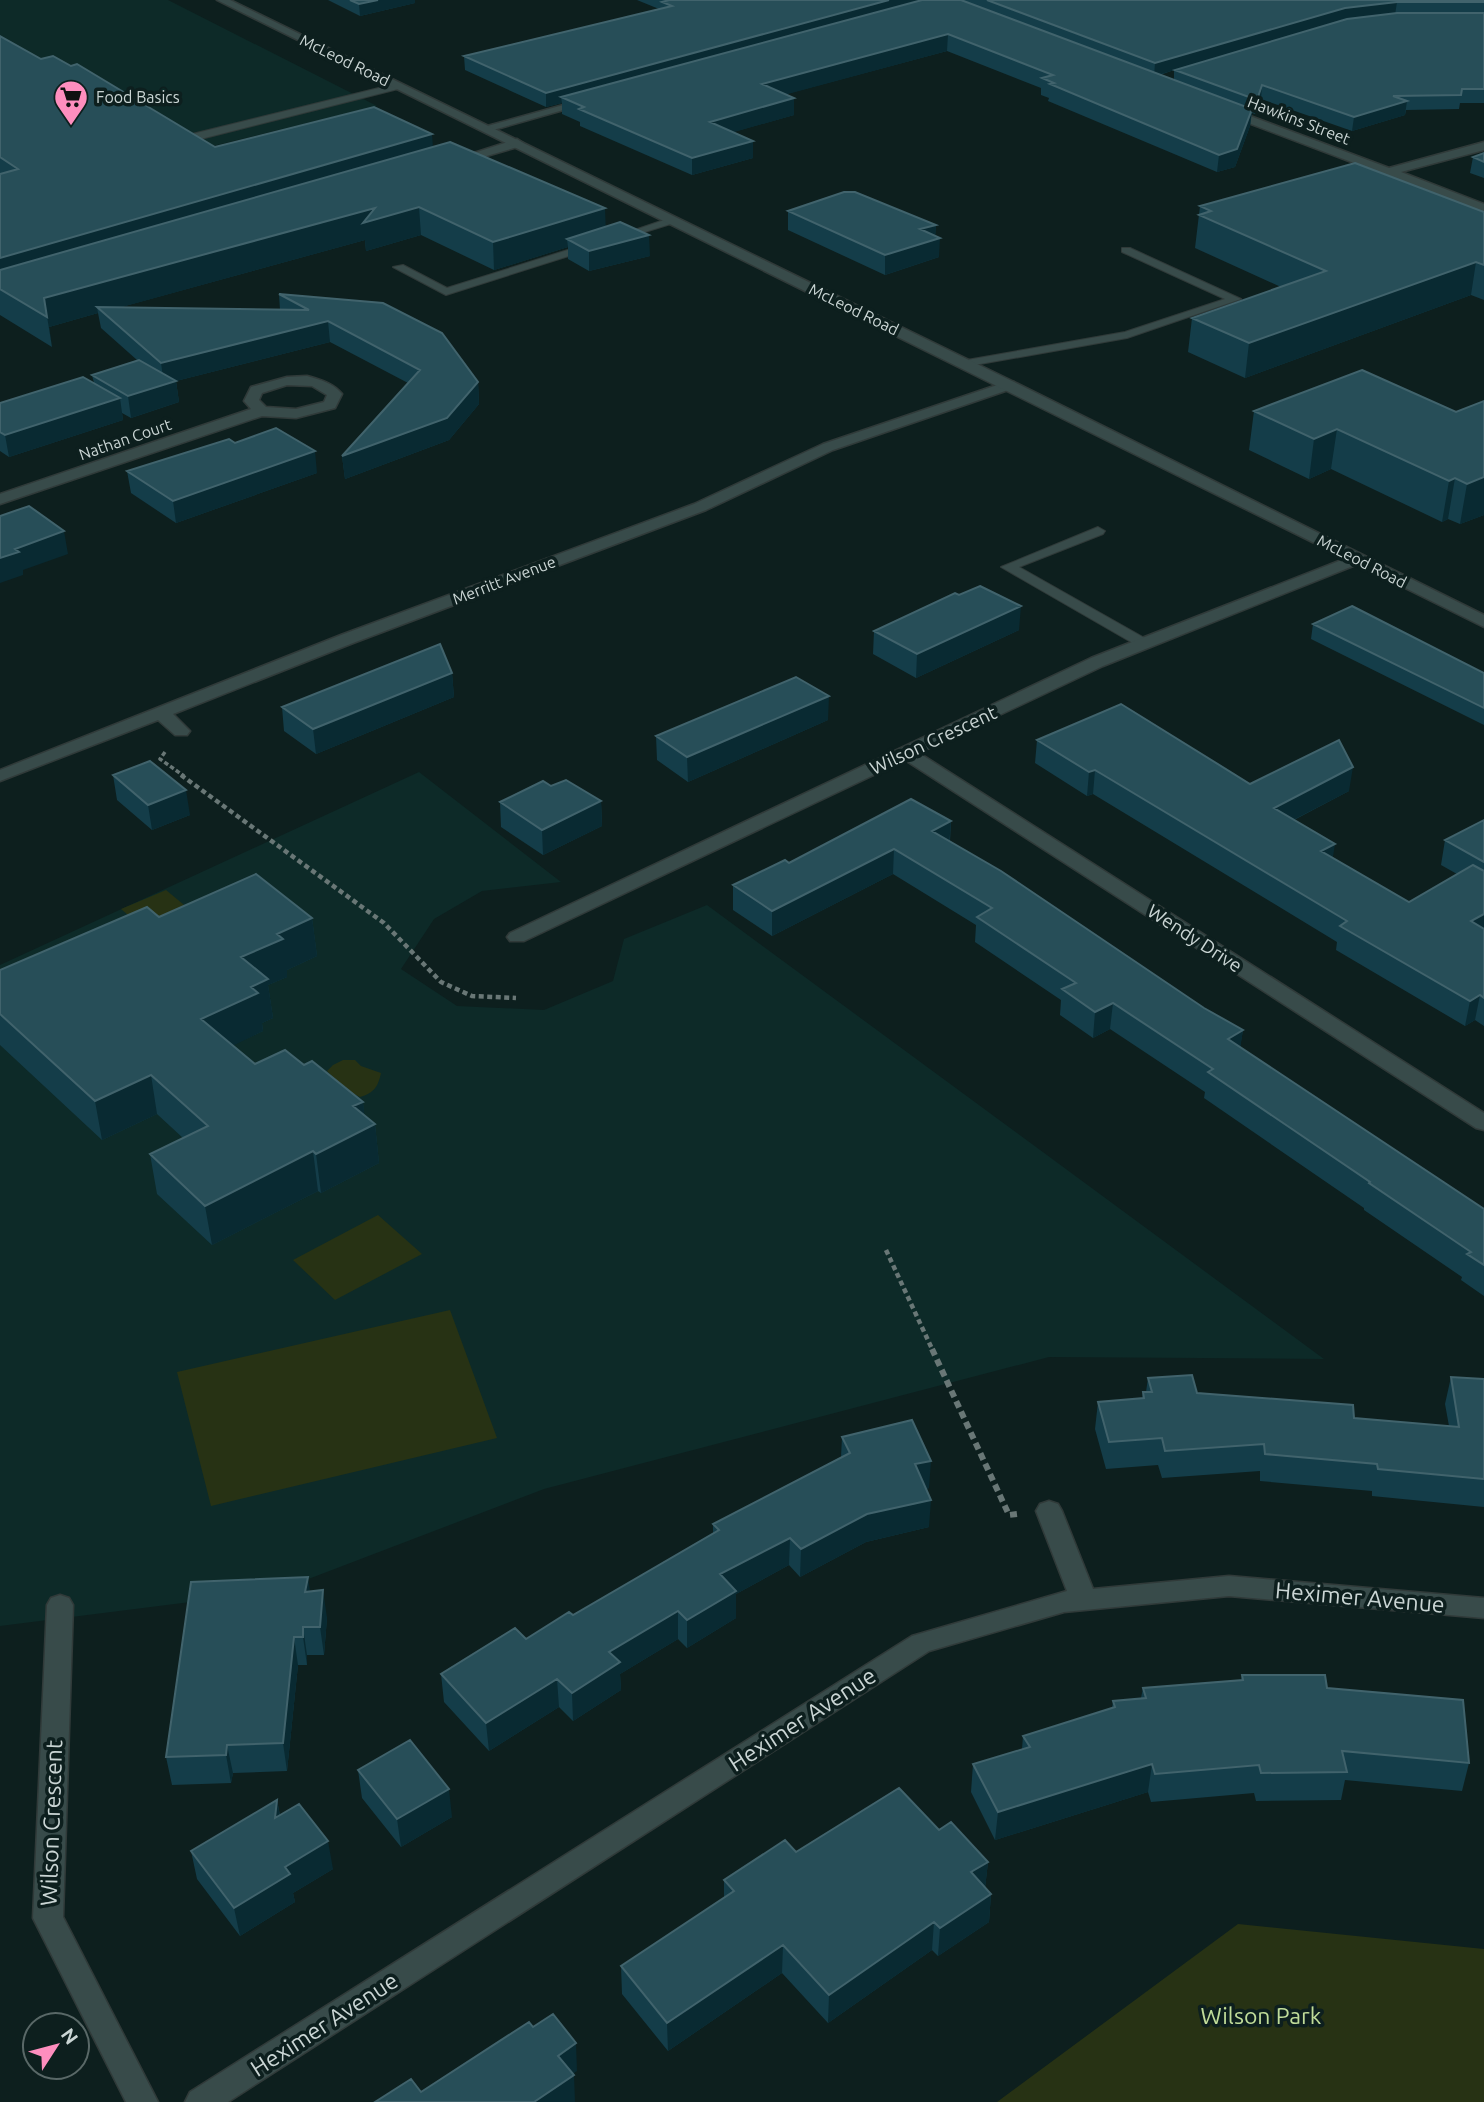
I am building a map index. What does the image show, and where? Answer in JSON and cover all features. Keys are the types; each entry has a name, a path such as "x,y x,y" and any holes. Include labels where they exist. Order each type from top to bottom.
{"street":[{"name":"McLeod Road","path":"222,0 967,364 1484,622"},
{"path":"486,128 607,96"},
{"name":"Hawkins Street","path":"1218,108 1484,208"},
{"path":"437,167 517,144"},
{"path":"1388,172 1484,146"},
{"name":"Nathan Court","path":"0,499 261,411 284,416 310,413 330,405 335,394 325,384 302,380 276,382 256,390 251,401 261,411"},
{"name":"Merritt Avenue","path":"0,776 360,634 700,506 828,447 1009,385"},
{"name":"Wilson Crescent","path":"517,937 1097,662 1357,559"},
{"path":"161,713 181,731"},
{"name":"Wendy Drive","path":"906,753 1484,1124"},
{"path":"1049,1511 1084,1600"},
{"name":"Heximer Avenue","path":"201,2102 921,1643 1064,1602 1229,1586 1484,1608"},
{"name":"Wilson Crescent","path":"61,1605 48,1918 142,2102"}],"lane":[{"path":"162,130 181,141 399,86"},
{"path":"399,267 446,292 673,220"},
{"path":"967,364 1127,335 1236,299 1126,250"},
{"path":"1098,531 1008,567 1143,643"}],"path":[{"path":"181,731 160,759 384,922 427,972 447,986 468,995 516,998"},
{"path":"886,1250 1009,1515 1049,1511"}],"shaded area":[{"path":"0,0 168,0 377,106 0,198"},
{"path":"419,772 561,882 482,891 434,919 401,969 457,1006 544,1010 613,981 624,939 707,905 1324,1359 1049,1357 544,1489 277,1591 0,1626 0,965"}],"green space":[{"path":"166,890 201,919 156,939 121,909"},
{"path":"343,1060 355,1060 361,1066 381,1073 375,1089 360,1097 334,1084 333,1077 327,1071"},
{"path":"378,1215 422,1254 335,1300 293,1260"},
{"path":"450,1310 497,1438 211,1506 177,1372"},
{"name":"Wilson Park","path":"1238,1924 1484,1949 1484,2102 997,2102"}],"building":[{"path":"350,0 378,0 359,4"},
{"path":"889,0 546,93 464,56 672,6 662,2"},
{"path":"922,0 961,0 1252,109 1237,149 1219,155 1050,84 1054,83 1042,78 1053,75 948,34 762,84 794,98 710,122 753,141 692,158 579,109 584,107 561,97"},
{"path":"987,0 1484,2 1397,2 1345,8 1155,63"},
{"path":"1397,13 1484,13 1484,89 1462,89 1461,95 1393,96 1407,101 1354,117 1262,85 1257,100 1175,70 1347,19"},
{"path":"0,36 41,59 53,56 71,66 77,64 215,147 374,107 432,134 0,258 0,174 18,169 0,157"},
{"path":"450,142 605,208 493,242 419,207 363,223 375,208 44,298 47,317 0,289 0,270"},
{"path":"1484,153 1484,162 1473,157"},
{"path":"1355,163 1484,212 1484,265 1476,262 1249,343 1192,318 1326,271 1199,215 1211,211 1200,206"},
{"path":"844,192 855,192 936,225 920,229 940,238 885,255 788,211"},
{"path":"620,222 649,235 589,251 567,239"},
{"path":"279,294 383,303 442,333 478,382 447,418 342,456 420,370 328,321 161,363 97,307 309,310"},
{"path":"139,360 176,381 128,396 92,375"},
{"path":"1362,370 1456,412 1484,401 1484,477 1467,484 1455,478 1449,481 1337,429 1314,439 1254,411"},
{"path":"83,377 120,398 5,435 0,432 0,403"},
{"path":"276,428 315,451 173,501 127,471 229,439 235,443"},
{"path":"29,506 64,531 15,549 19,552 0,558 0,516"},
{"path":"980,586 1021,606 917,654 874,631 955,593 959,595"},
{"path":"1352,606 1484,673 1484,708 1313,624"},
{"path":"440,644 452,673 313,729 282,707"},
{"path":"796,677 829,696 687,757 656,736"},
{"path":"1121,704 1250,784 1339,740 1353,767 1274,808 1335,844 1321,851 1409,902 1473,865 1484,871 1484,914 1471,921 1484,929 1484,998 1480,995 1470,1001 1340,926 1347,921 1095,770 1089,772 1037,740"},
{"path":"150,761 186,790 148,805 113,775"},
{"path":"566,780 601,801 542,830 500,802 543,781 551,786"},
{"path":"911,799 951,821 932,831 1001,871 1204,1008 1243,1030 1228,1039 1484,1209 1484,1265 1467,1254 1471,1252 1208,1072 1213,1069 1113,1003 1095,1012 1062,989 1076,983 977,917 992,908 894,849 772,911 733,885 785,860 789,863"},
{"path":"1484,820 1484,862 1445,840"},
{"path":"256,874 312,918 277,934 283,939 241,957 268,979 251,987 258,993 201,1019 255,1064 285,1050 304,1065 312,1061 363,1102 353,1106 375,1124 316,1154 313,1151 205,1206 150,1154 208,1126 151,1075 95,1101 0,1014 0,970 147,907 159,917"},
{"path":"1192,1375 1197,1393 1353,1405 1354,1418 1459,1427 1451,1377 1484,1379 1484,1479 1378,1469 1377,1464 1265,1454 1264,1444 1165,1451 1162,1438 1109,1442 1098,1402 1144,1398 1143,1392 1152,1392 1148,1378"},
{"path":"912,1420 931,1461 915,1464 931,1500 867,1514 801,1549 790,1538 720,1574 736,1591 687,1620 678,1611 609,1652 620,1662 572,1693 557,1679 486,1723 441,1674 515,1628 526,1639 569,1612 573,1615 719,1530 713,1524 850,1453 842,1437"},
{"path":"308,1577 305,1592 323,1590 320,1627 303,1627 303,1637 294,1637 283,1743 227,1745 226,1755 166,1757 191,1582"},
{"path":"1242,1675 1325,1675 1327,1688 1463,1700 1469,1763 1342,1751 1347,1772 1261,1773 1259,1765 1155,1774 1152,1764 998,1812 973,1764 1030,1747 1023,1736 1115,1707 1113,1701 1146,1698 1143,1688 1243,1680"},
{"path":"410,1740 449,1789 397,1819 358,1770"},
{"path":"899,1788 939,1830 951,1822 988,1862 971,1872 991,1894 940,1928 934,1922 829,1995 783,1945 667,2023 621,1966 734,1891 724,1880 785,1840 796,1852"},
{"path":"277,1800 275,1818 299,1804 328,1841 285,1867 290,1874 234,1908 191,1851"},
{"path":"553,2014 576,2043 558,2056 574,2075 534,2102 375,2102 411,2079 421,2092 529,2022 533,2027"}],"place":[{"name":"Food Basics","path":"71,127"}]}
